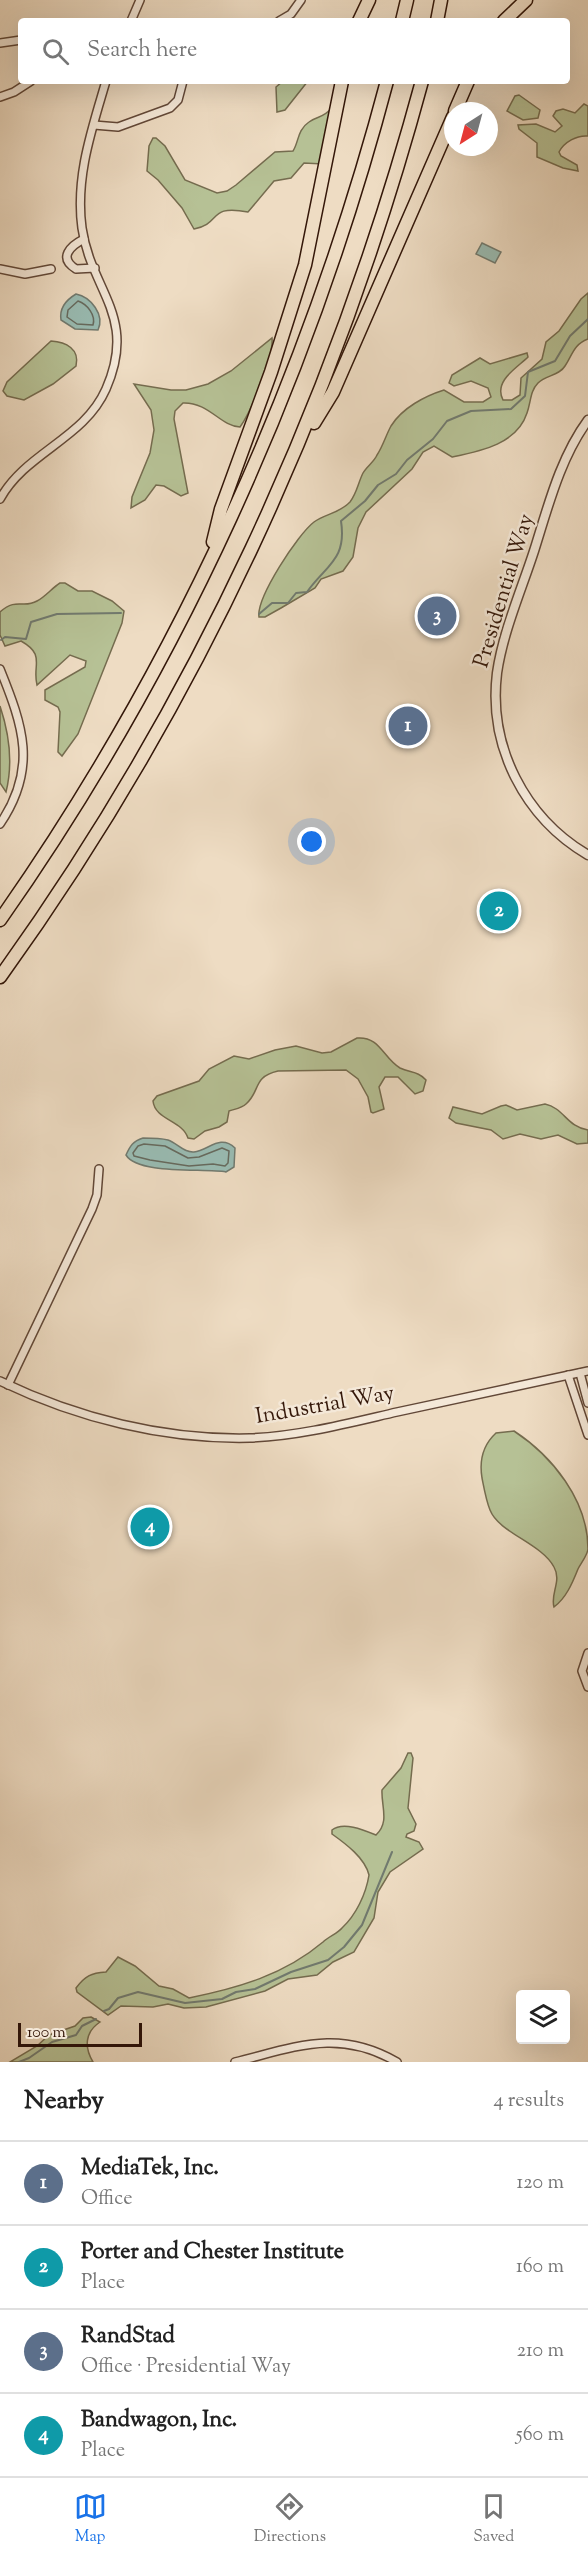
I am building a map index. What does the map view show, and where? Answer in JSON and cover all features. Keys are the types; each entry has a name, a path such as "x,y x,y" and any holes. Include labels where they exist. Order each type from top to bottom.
{"highway":[{"path":"360,18 369,0"},
{"path":"403,18 407,0"},
{"path":"438,18 441,0"},
{"path":"507,18 526,0"},
{"path":"205,569 221,509 250,433 298,288 325,174 341,84"},
{"path":"0,920 58,833 119,733 167,646 251,471 311,322 353,199 386,84"},
{"path":"0,977 80,860 158,731 230,596 328,373 366,267 421,84"},
{"path":"459,102 467,84"},
{"path":"293,457 333,392 444,138"}],"street":[{"path":"132,18 140,0"},
{"path":"284,18 291,14 301,0"},
{"path":"0,42 18,40"},
{"path":"0,97 26,84"},
{"path":"0,499 12,480 25,467 82,424 95,410 107,388 115,360 116,325 84,239 80,187 105,84"},
{"path":"94,125 118,127 170,108 178,100 182,84"},
{"path":"84,239 70,247 67,254 68,259 76,269 95,268"},
{"path":"0,269 25,274 51,269"},
{"name":"Presidential Way","path":"588,420 565,460 505,639 497,674 496,706 505,753 527,798 552,829 588,855"},
{"path":"0,669 18,714 24,749 23,770 18,789 0,824"},
{"path":"8,1385 92,1209 97,1194 99,1169"},
{"name":"Industrial Way","path":"0,1381 67,1409 111,1422 182,1433 251,1438 326,1428 588,1371"},
{"path":"580,1373 588,1403"},
{"path":"568,1375 588,1435"},
{"path":"588,1653 582,1671 588,1687"},
{"path":"235,2062 297,2047 332,2042 363,2046 397,2062"}],"green space":[{"path":"280,84 306,84 285,110 277,112 276,87"},
{"path":"519,95 540,110 538,118 523,120 507,111 515,96"},
{"path":"584,104 588,106 588,136 571,140 559,152 561,156 577,165 578,171 563,168 537,157 537,143 519,129 518,125 536,124 555,132 562,126 553,116 556,111 563,109 575,113"},
{"path":"333,107 323,164 304,163 291,178 274,181 248,212 226,211 203,227 194,229 182,208 158,180 147,171 149,146 153,138 156,138 165,146 185,180 217,193 227,191 275,152 293,151 305,125"},
{"path":"588,293 588,339 576,347 562,369 541,380 535,386 527,413 515,432 507,439 486,449 463,455 452,457 434,446 423,452 412,469 366,512 358,528 353,557 343,571 321,579 315,588 265,617 259,617 264,596 271,582 298,539 314,522 342,509 350,502 363,473 376,457 391,426 401,414 422,399 444,390 464,402 483,402 491,397 488,388 471,381 454,386 449,383 452,375 480,358 490,364 527,353 528,357 508,375 501,387 503,400 512,400 520,395 521,378 542,359 546,342 559,331 581,299"},
{"path":"272,338 272,346 261,384 240,427 226,423 200,406 192,404 183,403 175,411 174,419 188,493 181,496 164,486 156,485 145,500 131,508 132,497 150,453 154,430 151,410 134,384 186,390 208,384 231,371"},
{"path":"51,341 67,345 74,351 76,366 53,384 24,400 7,396 3,391 7,382"},
{"path":"60,583 65,583 78,591 92,591 112,601 124,611 122,623 78,734 62,756 58,752 60,712 58,707 45,700 45,690 85,667 86,661 70,655 37,685 36,656 33,651 21,641 5,646 0,635 0,612 11,605 37,601"},
{"path":"0,706 9,749 6,792 0,783"},
{"path":"357,1038 371,1040 394,1064 423,1077 426,1080 423,1091 415,1094 398,1077 385,1077 379,1087 384,1109 373,1113 368,1097 358,1079 346,1070 278,1071 260,1081 251,1099 244,1105 229,1111 227,1122 205,1131 194,1139 188,1138 180,1127 158,1112 153,1101 157,1096 199,1081 209,1069 234,1056 249,1059 296,1046 322,1053 331,1052"},
{"path":"545,1104 557,1109 575,1125 588,1130 588,1143 577,1144 558,1135 541,1139 520,1134 503,1139 491,1130 456,1123 449,1118 453,1107 482,1114 506,1105 517,1110"},
{"path":"514,1431 542,1453 554,1466 575,1497 582,1513 588,1549 568,1590 554,1607 553,1597 557,1577 554,1567 540,1551 511,1532 495,1518 485,1494 481,1465 485,1448 496,1433"},
{"path":"408,1753 411,1753 413,1758 408,1808 416,1824 414,1831 406,1837 419,1842 423,1849 390,1872 378,1892 374,1918 354,1952 333,1962 317,1975 288,1979 265,1991 206,2007 184,2008 168,2004 153,2007 121,2006 108,2015 77,1992 76,1988 82,1981 92,1974 106,1972 118,1957 135,1966 159,1986 173,1989 189,1998 225,1990 276,1972 340,1930 356,1911 363,1897 369,1875 364,1863 332,1834 332,1830 348,1826 376,1835 384,1819 382,1790 401,1768"},
{"path":"91,2017 100,2022 91,2030 87,2045 93,2062 10,2062 37,2046 49,2035 75,2026 83,2018"}],"water":[{"path":"482,243 501,252 495,263 476,254"},
{"path":"76,294 87,299 95,308 100,318 98,330 75,329 61,320 64,305"},
{"path":"143,1138 168,1140 190,1152 224,1142 235,1148 234,1167 226,1172 173,1170 144,1166 126,1155 132,1144"}],"waterway":[{"path":"259,614 272,603 288,603 296,593 307,592 338,553 341,545 341,521 365,501 378,485 396,474 407,460 433,439 447,421 471,411 511,409 525,396 528,372 555,361 570,336 588,319"},
{"path":"1,640 5,637 26,639 31,622 57,614 121,613"},
{"path":"104,2011 109,2009 118,1998 138,1992 185,2003 222,1999 236,1992 255,1989 291,1972 328,1960 344,1947 362,1925 392,1852"},
{"path":"19,2062 52,2042 76,2035 82,2026 96,2019"}],"place":[{"name":"RandStad","path":"437,616"},
{"name":"MediaTek, Inc.","path":"408,726"},
{"name":"Porter and Chester Institute","path":"499,911"},
{"name":"Bandwagon, Inc.","path":"150,1527"}]}
